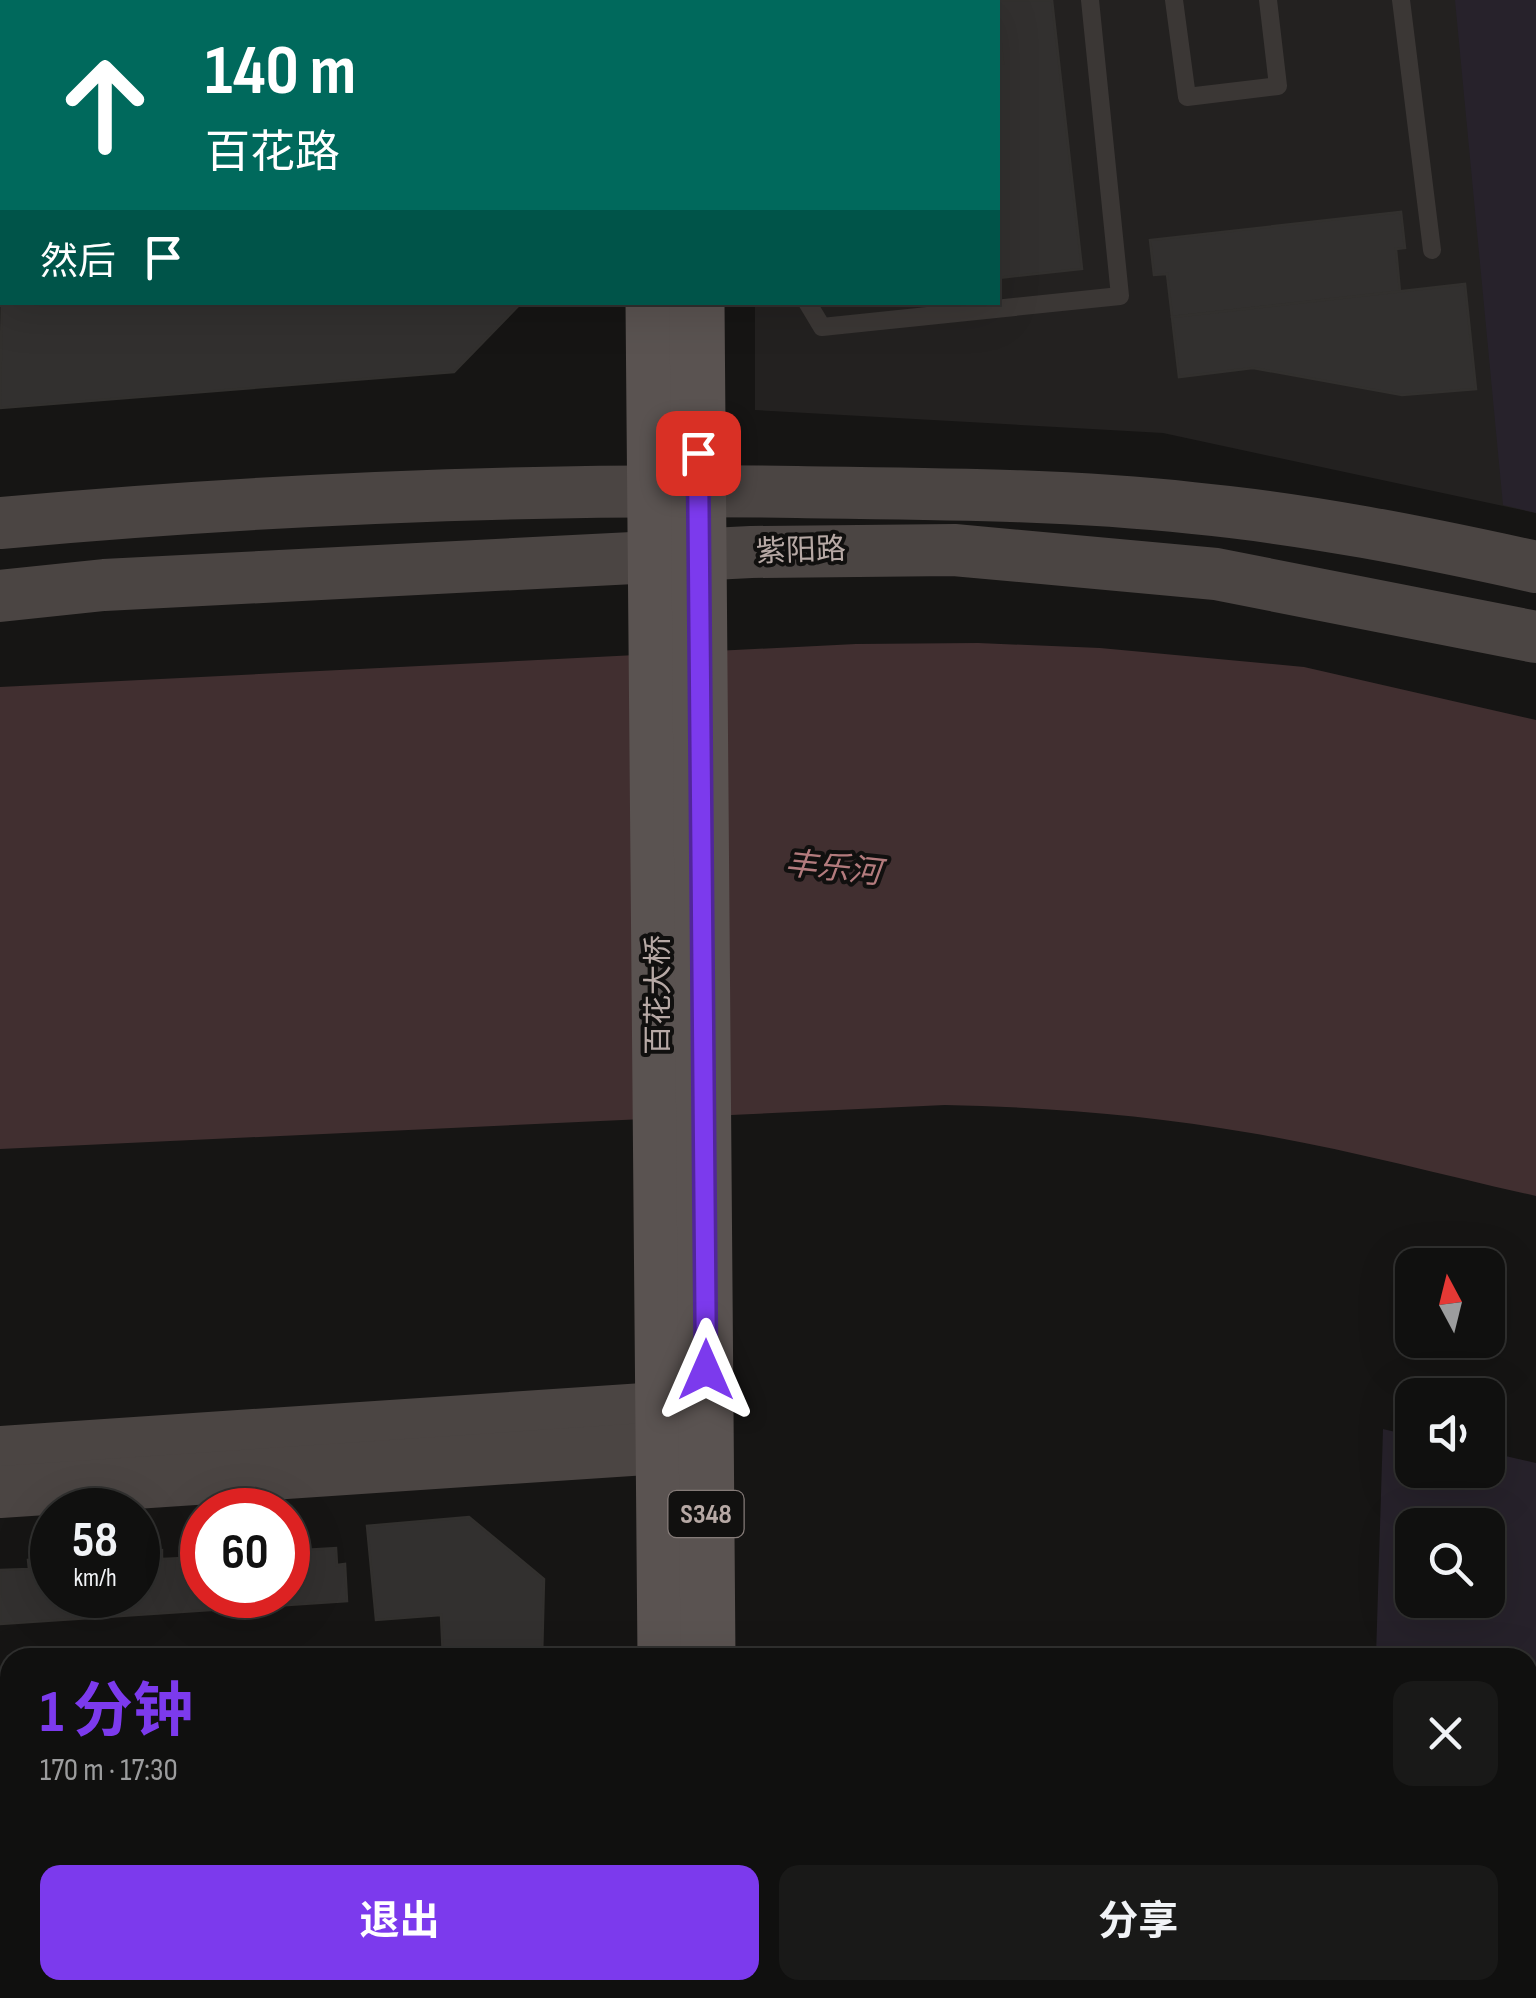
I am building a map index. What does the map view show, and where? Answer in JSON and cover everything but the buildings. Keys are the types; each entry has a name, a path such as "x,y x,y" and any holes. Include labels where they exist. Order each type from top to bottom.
{"main road":[{"name":"S348","path":"653,305 676,490 677,556"},
{"name":"S348","path":"676,490 697,305"},
{"name":"紫阳路","path":"0,523 200,506 506,492 904,494 1195,508 1442,546 1536,567"},
{"name":"紫阳路","path":"0,596 104,585 852,549 1056,556 1296,586 1536,637"},
{"name":"百花大桥","path":"677,556 684,1408"},
{"name":"S348","path":"666,1648 684,1408"},
{"name":"S348","path":"684,1408 707,1648"},
{"path":"0,1452 684,1408"},
{"path":"0,1492 684,1408"}],"lane":[{"path":"809,305 822,327 1120,296 1090,0"},
{"path":"1174,0 1188,97 1278,86 1268,0"},
{"path":"1400,0 1432,250"}],"shaded area":[{"path":"1000,0 1536,0 1536,513 1163,433 755,410 755,305 1000,305"},
{"path":"1455,0 1536,0 1536,513 1503,505"},
{"path":"1383,1429 1395,1432 1395,1488 1505,1488 1505,1456 1536,1463 1536,1648 1376,1648"}],"water":[{"name":"丰乐河","path":"856,644 1100,648 1304,667 1536,720 1536,1196 1323,1147 1213,1127 1098,1113 984,1106 0,1149 0,687"}],"route":[{"path":"698,453 706,1370"}]}
